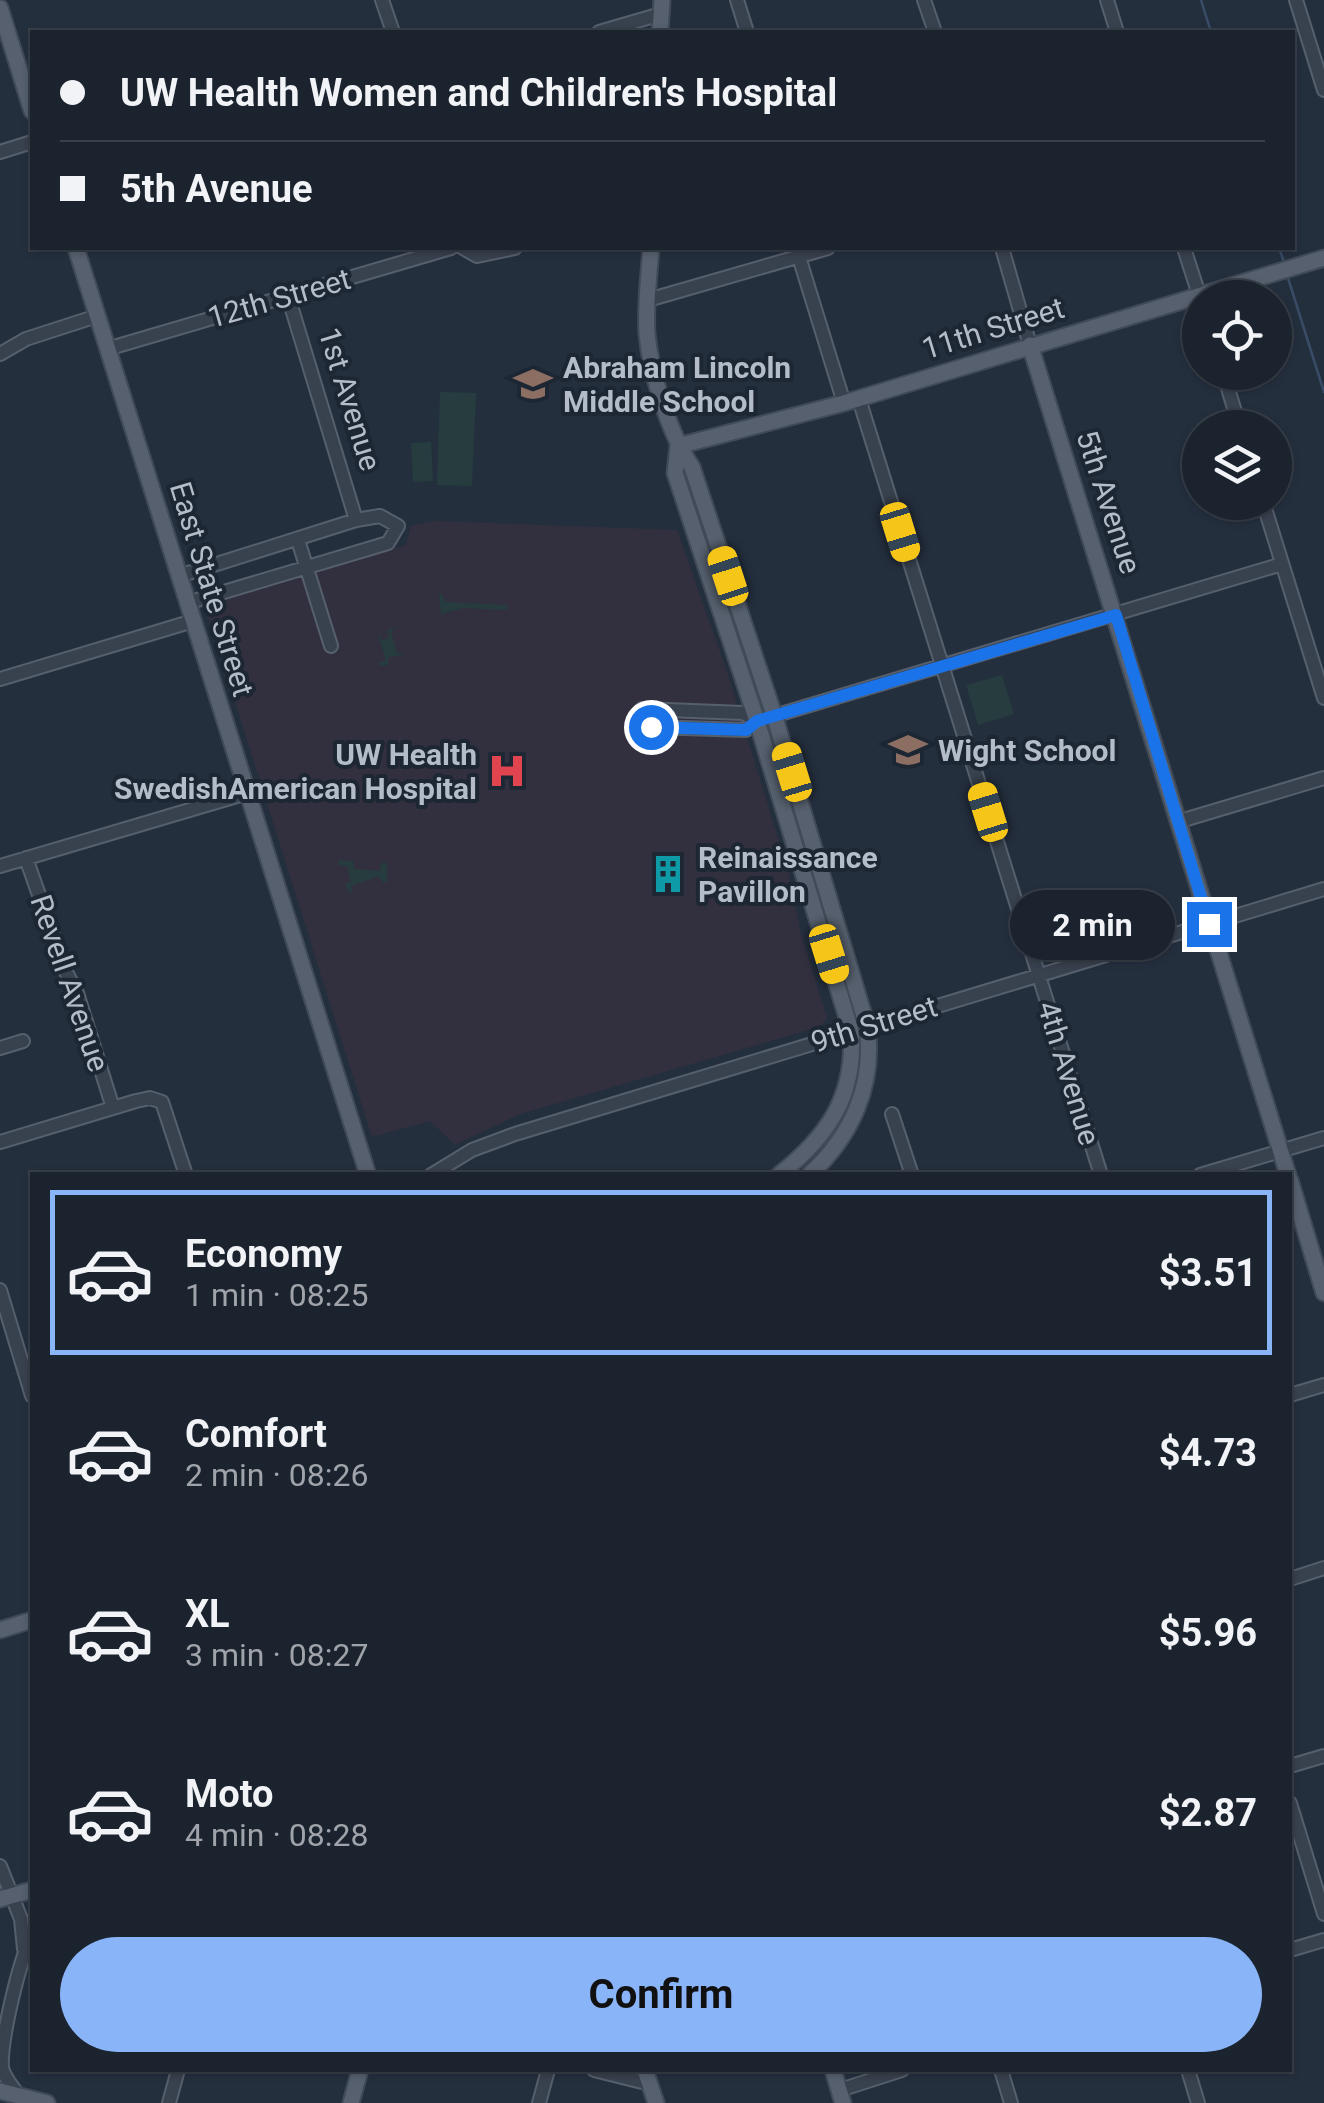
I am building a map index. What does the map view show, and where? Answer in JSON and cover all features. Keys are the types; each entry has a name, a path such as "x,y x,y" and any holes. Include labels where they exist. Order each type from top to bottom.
{"main road":[{"path":"0,8 30,105"},
{"name":"East State Street","path":"77,250 367,1172"},
{"path":"651,250 646,330 650,358 678,446 692,467 775,718 868,1065 858,1109 839,1143 812,1172"},
{"name":"11th Street","path":"1252,280 1324,258"},
{"name":"11th Street","path":"678,446 851,401 1182,302"},
{"name":"5th Avenue","path":"1030,345 1287,1172"},
{"path":"678,446 675,473 859,1028 838,1112 824,1134 782,1172"},
{"name":"5th Avenue","path":"1292,1188 1324,1293"},
{"path":"0,1630 30,1621"},
{"path":"5,1898 30,1891"},
{"path":"351,2103 359,2072"},
{"path":"834,2072 841,2096"},
{"path":"647,2077 656,2103"},
{"path":"0,2091 47,2103"}],"street":[{"path":"382,0 391,30"},
{"path":"738,0 747,30"},
{"path":"924,0 933,30"},
{"path":"1107,0 1116,30"},
{"path":"1296,0 1324,90"},
{"path":"604,30 661,7"},
{"path":"0,152 30,143"},
{"name":"12th Street","path":"107,349 444,250"},
{"path":"466,250 477,256 506,250"},
{"path":"648,300 816,250"},
{"name":"5th Avenue","path":"1003,250 1030,345"},
{"path":"1185,250 1194,280"},
{"name":"4th Avenue","path":"799,257 942,666 1099,1172"},
{"name":"1st Avenue","path":"288,296 356,520"},
{"path":"0,354 26,339 97,316"},
{"path":"179,576 356,520 380,516 398,526 388,543 187,603"},
{"path":"1269,520 1324,698"},
{"path":"298,540 331,646"},
{"path":"233,560 242,587"},
{"path":"651,727 746,730 757,721 1282,564"},
{"path":"0,679 193,621"},
{"path":"642,709 742,714 757,721"},
{"path":"1177,822 1324,778"},
{"path":"0,866 247,794"},
{"name":"Revell Avenue","path":"26,858 77,993 113,1108"},
{"name":"9th Street","path":"436,1172 472,1150 516,1134 1324,889"},
{"path":"0,1048 23,1041"},
{"path":"0,1142 150,1098 162,1102 185,1172"},
{"path":"892,1114 911,1172"},
{"path":"1210,1172 1324,1138"},
{"path":"0,1290 30,1389"},
{"path":"1292,1394 1324,1385"},
{"path":"1292,1578 1324,1568"},
{"path":"1292,1765 1324,1756"},
{"path":"1292,1810 1324,1914"},
{"path":"0,1866 5,1898 21,1919 24,1952"},
{"path":"19,2096 1,2065 1,2046 5,2005 30,1940"},
{"path":"1292,1949 1324,1940"},
{"path":"169,2103 177,2072"},
{"path":"538,2103 547,2072"},
{"path":"609,2072 647,2077"},
{"path":"841,2096 897,2072"},
{"path":"1002,2072 1011,2103"},
{"path":"1189,2072 1198,2103"}],"shaded area":[{"name":"UW Health SwedishAmerican Hospital","path":"433,521 677,530 726,669 789,874 800,930 827,1018 819,1027 520,1114 455,1145 430,1121 372,1137 204,603 406,545 411,526"}],"green space":[{"path":"440,392 476,393 472,486 437,485"},
{"path":"431,442 433,481 413,482 411,443"},
{"path":"439,595 445,602 507,605 507,610 463,608 442,614 442,621"},
{"path":"397,627 391,632 397,653 406,654 389,657 388,665 380,666 386,660 377,632 382,640 389,638 388,630"},
{"path":"1002,675 1014,714 978,725 966,685"},
{"path":"339,860 353,861 355,869 380,871 381,863 387,863 387,881 383,883 379,876 351,886 353,892 349,893 345,884 351,882 347,866 338,865"}],"waterway":[{"path":"1201,0 1210,30"},
{"path":"1280,250 1285,265"},
{"path":"1288,278 1324,392"}],"place":[{"name":"Abraham Lincoln Middle School","path":"533,384"},
{"name":"Wight School","path":"908,750"},
{"name":"UW Health SwedishAmerican Hospital","path":"507,771"},
{"name":"Reinaissance Pavillon","path":"668,874"}],"route":[{"path":"651,727 746,730 757,721 1116,615 1209,924"}]}
